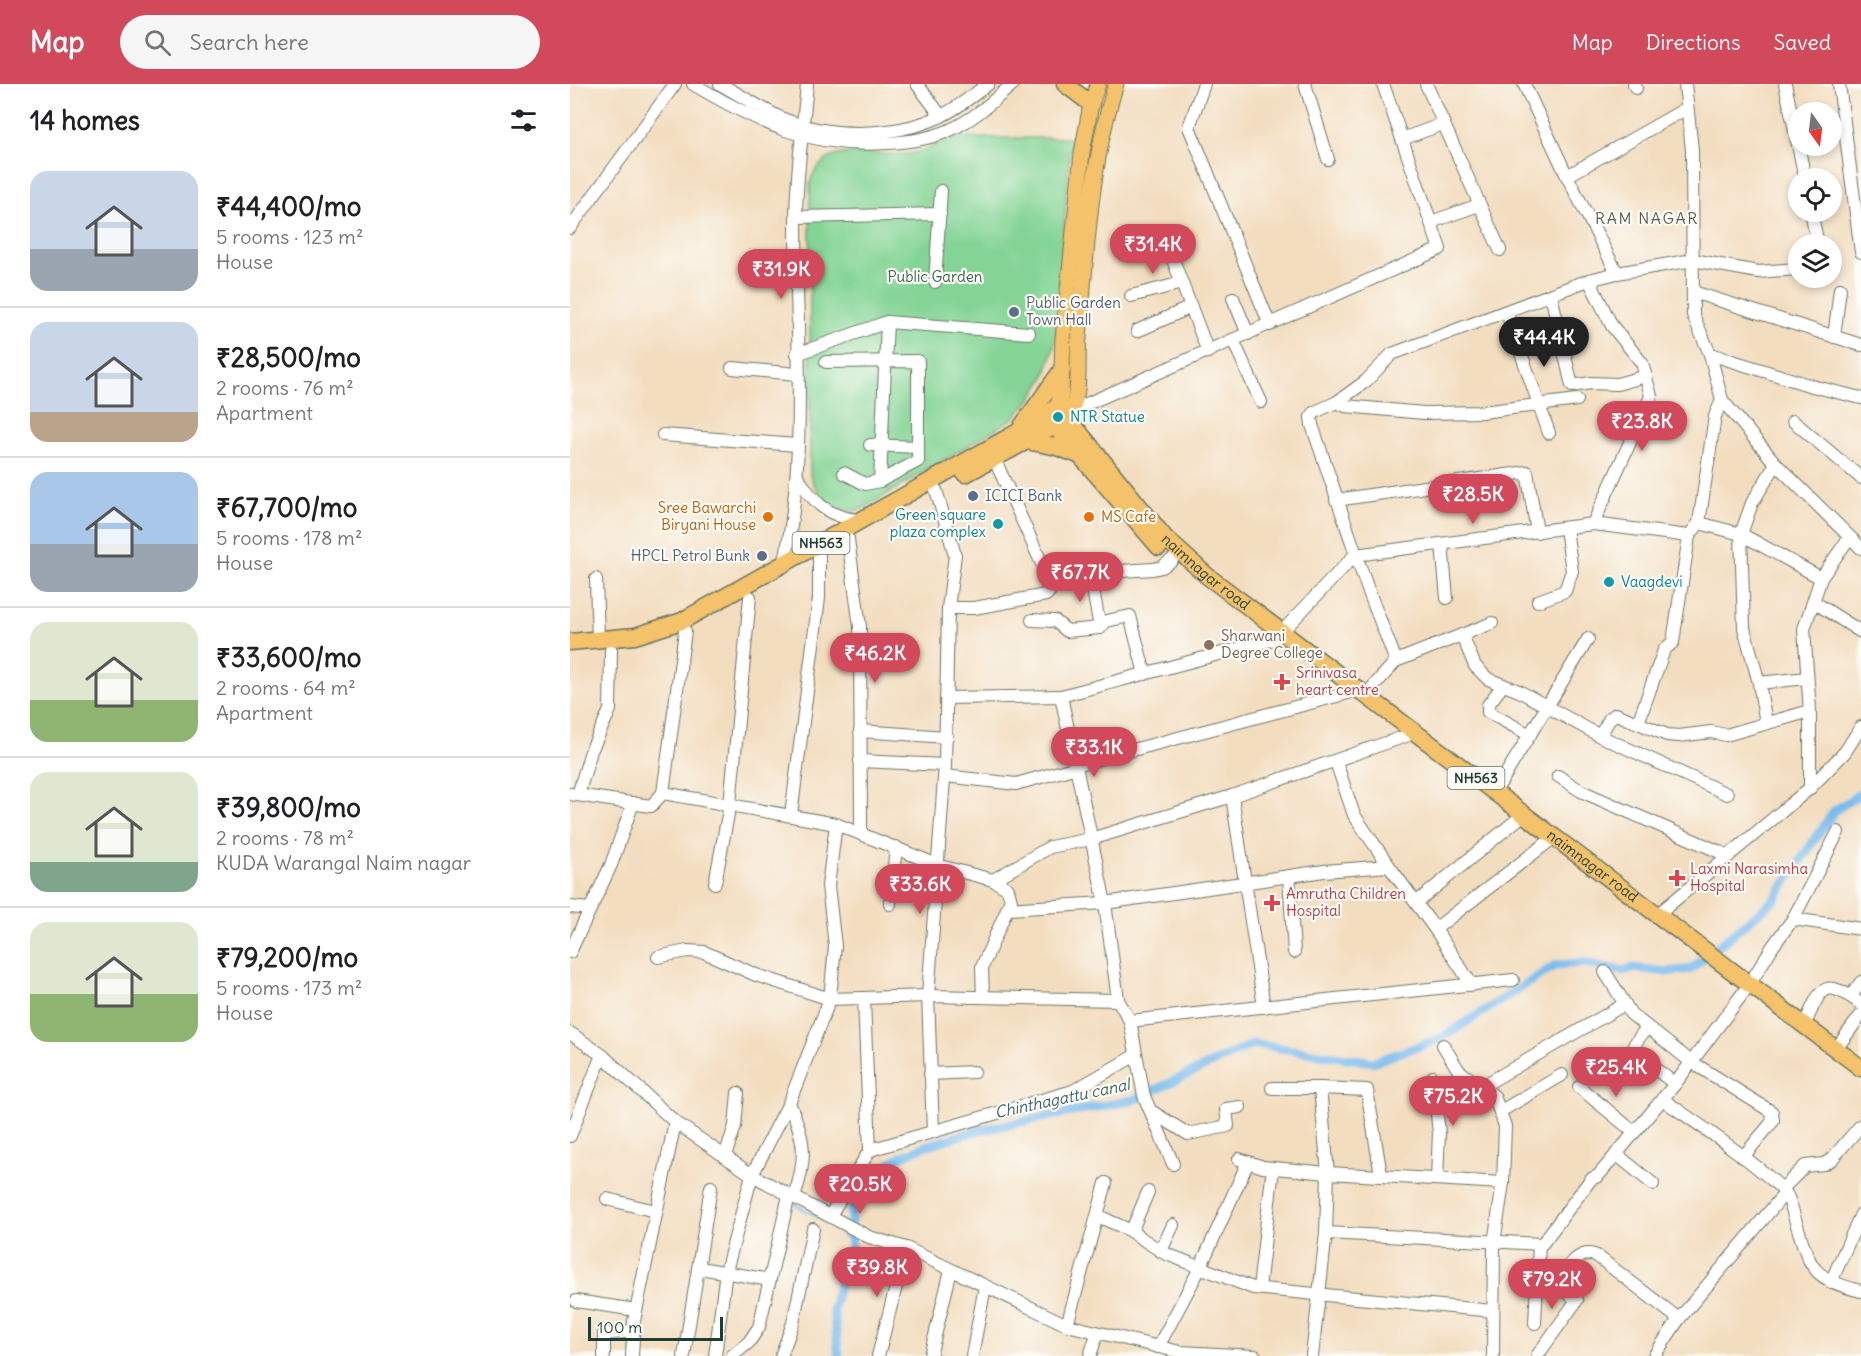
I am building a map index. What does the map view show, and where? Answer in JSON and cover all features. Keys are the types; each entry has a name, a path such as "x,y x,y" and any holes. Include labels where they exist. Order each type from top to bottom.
{"highway":[{"path":"1065,84 1091,104"},
{"path":"1062,370 1022,436 1080,456"},
{"name":"NH563","path":"570,653 682,621 784,566 859,520 1060,415 1080,456 1172,560 1277,636 1348,693 1548,842 1665,924 1861,1080"},
{"name":"naimnagar road","path":"1060,415 1165,538 1277,636 1365,696 1495,792 1665,924"},
{"name":"NH563","path":"570,642 637,647 685,631 750,597 848,538 994,458 1022,436"},
{"name":"NH563","path":"1747,988 1861,1068"}],"main road":[{"path":"1060,415 1063,339 1082,153 1091,104 1098,84"},
{"path":"1060,415 1077,394 1078,340 1098,153 1116,84"}],"street":[{"path":"570,228 675,84"},
{"path":"693,84 737,110 837,144 864,145 909,142 950,130 981,111 1013,84"},
{"path":"720,84 803,132 862,132 905,127 941,116 958,107 988,84"},
{"path":"784,566 794,519 797,476 796,217 807,84"},
{"path":"917,84 941,116"},
{"path":"1305,84 1328,159"},
{"path":"1060,415 1440,249 1383,84"},
{"path":"1426,84 1500,250"},
{"path":"1524,84 1567,176 1617,273"},
{"path":"1684,84 1692,150 1693,315 1710,354 1722,400 1776,464 1861,548"},
{"path":"1785,84 1803,168"},
{"path":"1839,84 1861,252"},
{"path":"1206,85 1189,127 1269,325"},
{"path":"1567,176 1687,108"},
{"path":"1402,139 1443,124"},
{"path":"935,282 941,191"},
{"path":"1431,222 1479,205"},
{"path":"796,217 940,214"},
{"path":"1172,256 1208,352"},
{"path":"1396,662 1336,500 1311,417 1314,412 1337,402 1366,381 1392,354 1507,313 1589,280 1693,260 1758,272 1788,269"},
{"path":"1589,280 1612,326 1642,363 1651,396 1593,524"},
{"path":"1131,296 1182,284"},
{"path":"1834,337 1840,289"},
{"path":"1693,292 1861,345"},
{"path":"1551,295 1572,386 1591,382 1617,384 1646,376"},
{"path":"1233,298 1248,334"},
{"path":"1137,331 1191,308"},
{"path":"1507,313 1541,403 1549,434"},
{"path":"797,354 887,322 1029,333"},
{"path":"880,481 876,445 887,322"},
{"path":"1233,340 1261,402"},
{"path":"1710,354 1812,386 1861,398"},
{"path":"826,362 918,361 918,461 880,481 865,484 844,473"},
{"path":"732,368 797,374"},
{"path":"1337,402 1345,406 1425,413 1482,412 1577,400"},
{"path":"1638,723 1664,650 1673,642 1689,536 1699,523 1715,416 1722,400"},
{"path":"1793,421 1861,478"},
{"path":"663,435 797,445"},
{"path":"876,445 918,447"},
{"path":"948,608 974,608 1046,595 1049,592 1047,575 994,458"},
{"path":"1766,723 1759,683 1744,628 1741,534 1752,503 1776,464"},
{"path":"1336,500 1527,472 1537,532"},
{"path":"797,476 810,498 829,514 859,520"},
{"path":"933,1131 928,996 940,866 947,737 948,608 955,555 936,490"},
{"path":"1699,523 1741,534 1821,578"},
{"path":"946,698 1061,696 1277,636 1355,555 1593,524 1689,536"},
{"path":"1538,601 1566,591 1572,579 1566,528"},
{"path":"848,538 860,627 861,832"},
{"path":"1810,788 1810,711 1804,629 1821,578 1849,538"},
{"path":"1442,544 1447,598"},
{"path":"791,815 819,598 819,555"},
{"path":"1100,628 1090,573 1153,569 1162,567 1172,560"},
{"path":"596,579 610,710 574,794 651,806 663,793 685,631"},
{"path":"715,883 730,804 750,597"},
{"path":"1814,602 1861,632"},
{"path":"1032,620 1055,621 1066,631 1100,628 1106,621 1130,616 1145,674"},
{"path":"1365,696 1396,662 1492,623"},
{"path":"1461,635 1481,674 1548,705 1600,736 1727,794"},
{"path":"1495,792 1588,639"},
{"path":"1759,683 1808,678"},
{"path":"1503,685 1488,705 1488,712 1530,735"},
{"path":"860,761 945,771 1016,784 1348,693"},
{"path":"1061,696 1105,903 1118,1000 1130,1021 1144,1096 1173,1164"},
{"path":"1600,736 1610,718 1616,714 1667,735 1678,736 1711,732 1726,735 1810,711"},
{"path":"1665,924 1729,856 1810,788 1845,752 1861,727"},
{"path":"860,731 947,737"},
{"path":"993,880 1050,847 1091,838 1232,796 1406,736"},
{"path":"1336,762 1354,815 1472,985"},
{"path":"1558,776 1581,791 1729,856"},
{"path":"663,793 836,824 861,832 940,866 993,880 1010,892 1007,909 982,967 983,997"},
{"path":"1232,796 1264,1007"},
{"path":"570,952 611,865 633,803"},
{"path":"1416,903 1518,819"},
{"path":"714,1356 726,1271 752,1175 789,1103 830,999 835,946 828,886 836,824"},
{"path":"1535,1323 1539,1244 1591,1179 1598,1176 1675,1084 1747,988 1793,919 1838,832"},
{"path":"1435,929 1548,842"},
{"path":"890,904 896,847"},
{"path":"1007,909 1105,903 1289,877 1389,866"},
{"path":"1289,877 1294,952"},
{"path":"570,907 590,909"},
{"path":"1793,919 1861,929"},
{"path":"658,957 687,951 704,952 756,975 830,999 928,996 1118,1000"},
{"path":"1605,972 1631,1014 1690,1061 1774,1115 1773,1121 1743,1156"},
{"path":"1130,1021 1513,980"},
{"path":"1804,1026 1821,990 1834,988 1856,1000 1861,982"},
{"path":"834,1217 870,1150 864,999"},
{"path":"1481,1087 1625,1004"},
{"path":"1836,1049 1861,1015"},
{"path":"1647,1026 1634,1045 1635,1053 1675,1084"},
{"path":"570,1033 602,1055 675,1122 752,1175 869,1237 906,1248 1066,1325 1180,1354 1254,1356"},
{"path":"1443,1045 1459,1071 1494,1096 1505,1126 1503,1183 1494,1244 1494,1356"},
{"path":"570,1135 602,1055"},
{"path":"870,1150 1073,1091 1136,1055"},
{"path":"930,1074 974,1072"},
{"path":"1501,1111 1562,1075"},
{"path":"1433,1077 1439,1133 1437,1178"},
{"path":"1579,1087 1634,1132"},
{"path":"1272,1088 1368,1090 1381,1175"},
{"path":"1312,1356 1326,1233 1328,1173 1320,1088"},
{"path":"725,1156 735,1126 738,1093"},
{"path":"1662,1099 1743,1156 1783,1191 1812,1269 1831,1282 1861,1291"},
{"path":"732,1356 749,1342 759,1327 792,1196 804,1158 801,1131 789,1103"},
{"path":"1151,1112 1188,1134 1228,1126 1226,1108 1240,1107"},
{"path":"632,1356 636,1310 675,1122"},
{"path":"1654,1356 1678,1319 1805,1166 1824,1164 1832,1159 1861,1125"},
{"path":"1616,1154 1653,1184"},
{"path":"1158,1347 1200,1268 1243,1160 1273,1168 1328,1173 1503,1183"},
{"path":"1259,1288 1273,1168"},
{"path":"1066,1325 1106,1184"},
{"path":"684,1356 700,1268 711,1187"},
{"path":"1131,1232 1148,1192"},
{"path":"607,1199 655,1211"},
{"path":"1831,1282 1861,1214"},
{"path":"1098,1216 1131,1232 1161,1251 1200,1268 1259,1288 1493,1311"},
{"path":"1161,1251 1173,1225"},
{"path":"781,1356 793,1323 813,1229"},
{"path":"1326,1233 1494,1244 1539,1244"},
{"path":"878,1356 906,1248"},
{"path":"1556,1281 1578,1256 1593,1253 1678,1319"},
{"path":"700,1268 770,1280"},
{"path":"1537,1356 1577,1300 1556,1281 1538,1269"},
{"path":"930,1356 951,1270"},
{"path":"972,1356 985,1286"},
{"path":"576,1301 636,1310"},
{"path":"604,1356 604,1334 633,1331"},
{"path":"1090,1356 1097,1334"}],"green space":[{"name":"Public Garden","path":"951,138 1071,138 1055,343 1044,379 1031,399 1013,419 862,509 844,510 823,498 810,475 810,183 816,169 826,160 837,155 850,153 907,154 925,150"}],"waterway":[{"name":"Chinthagattu canal","path":"839,1356 833,1309 844,1265 851,1251 851,1212 860,1194 877,1174 898,1158 925,1146 976,1131 1133,1100 1253,1044 1373,1062 1440,1039 1556,965 1584,963 1623,971 1632,968 1667,972 1691,969 1774,900 1834,811 1861,793"},
{"path":"793,1203 839,1229 851,1245"}],"place":[{"name":"Public Garden Town Hall","path":"1014,312"},
{"name":"NTR Statue","path":"1058,417"},
{"name":"ICICI Bank","path":"973,496"},
{"name":"Sree Bawarchi Biryani House","path":"768,517"},
{"name":"MS Cafe","path":"1089,517"},
{"name":"Green square plaza complex","path":"998,524"},
{"name":"HPCL Petrol Bunk","path":"762,556"},
{"name":"Vaagdevi","path":"1609,582"},
{"name":"Sharwani Degree College","path":"1209,645"},
{"name":"Srinivasa heart centre","path":"1282,682"},
{"name":"Laxmi Narasimha Hospital","path":"1677,878"},
{"name":"Amrutha Children Hospital","path":"1272,903"}],"district":[{"name":"RAM NAGAR","path":"1647,218"}]}
